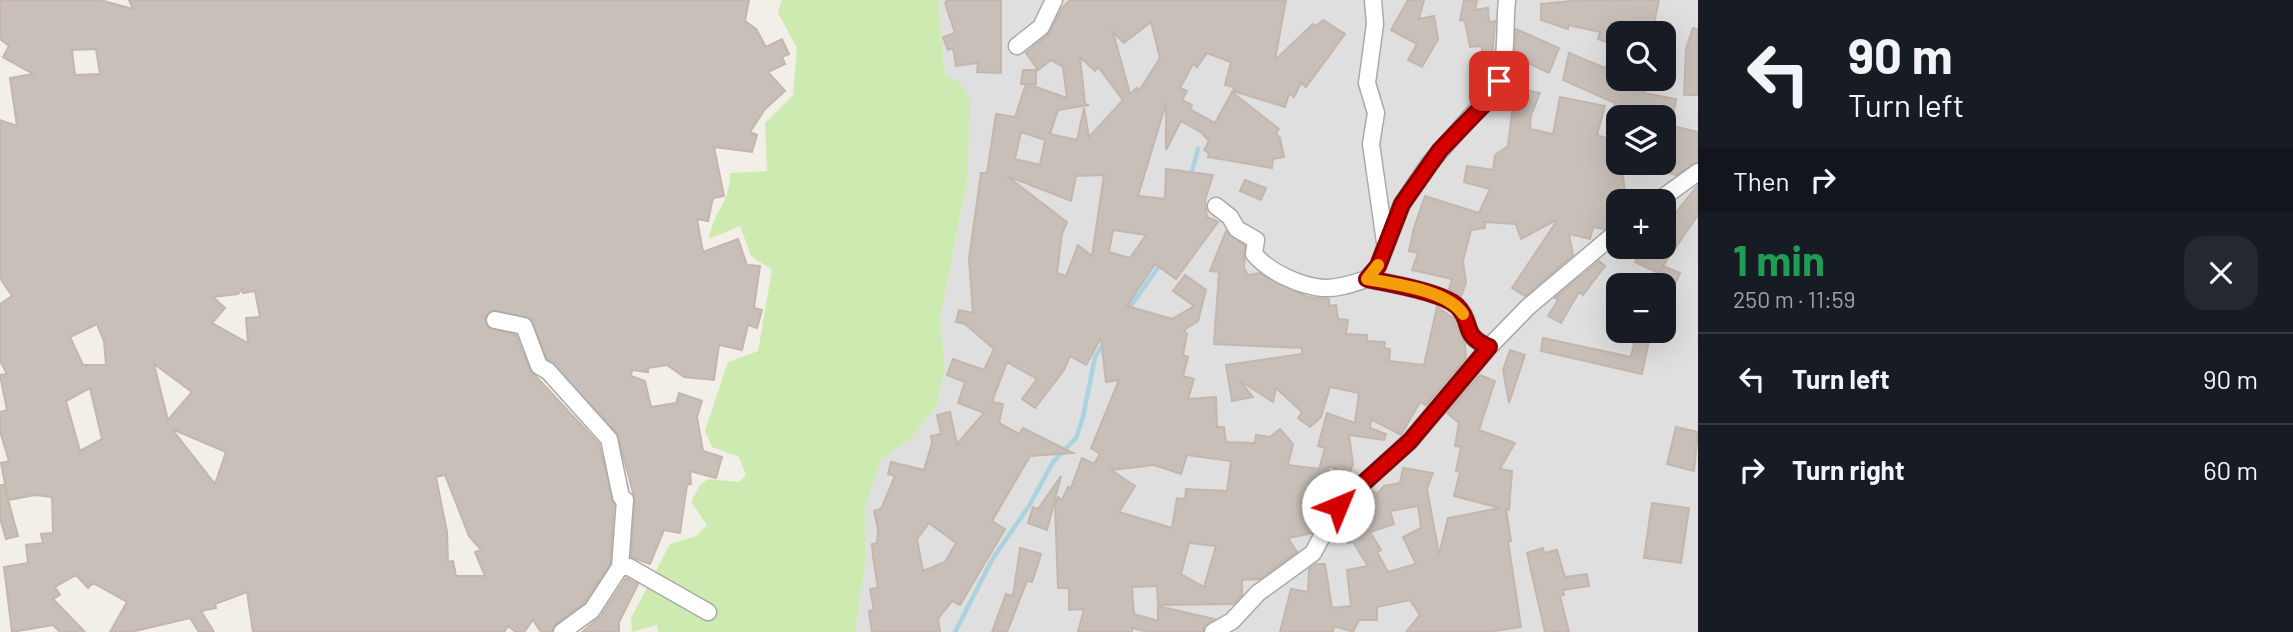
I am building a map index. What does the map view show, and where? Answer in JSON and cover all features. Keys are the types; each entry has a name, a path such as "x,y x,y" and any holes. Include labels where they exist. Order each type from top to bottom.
{"street":[{"path":"1017,46 1041,27 1054,0"},
{"path":"1373,0 1375,24 1367,83 1376,113 1371,144 1386,245"},
{"path":"1367,279 1378,266 1402,204 1429,164 1478,108 1494,94 1502,71 1507,0"},
{"path":"1674,189 1698,172"},
{"path":"1216,206 1230,217 1237,229 1256,240 1254,254 1264,265 1278,273 1324,288 1367,279 1409,286 1450,301 1463,313 1468,334 1476,342 1489,347"},
{"path":"1213,632 1232,626 1258,593 1313,553 1338,506 1410,441 1489,347 1528,307 1606,241"},
{"path":"495,320 524,326 539,366 548,371 609,439 621,497 625,500 620,567 592,610 562,632"},
{"path":"620,567 629,567 708,612"}],"shaded area":[{"path":"938,0 1698,0 1698,632 855,632 865,566 865,508 881,458 911,438 937,406 945,367 940,319 967,181 961,85 945,75"}],"green space":[{"path":"782,0 938,0 945,75 961,84 970,101 967,181 940,319 945,367 937,406 911,438 881,459 865,508 865,566 855,632 658,632 657,625 632,632 631,618 670,544 696,536 707,525 691,502 700,485 708,479 739,482 746,475 739,457 712,447 705,431 728,362 758,351 772,270 751,256 740,226 709,239 714,220 725,200 730,173 767,171 765,123 793,95 797,48 778,13"}],"building":[{"path":"0,0 100,0 133,9 129,0 749,0 745,21 756,29 766,47 782,39 789,54 782,57 785,64 768,72 785,91 765,109 750,132 757,135 752,152 714,147 724,196 713,198 708,221 697,219 703,252 738,239 747,265 760,266 754,308 762,310 757,328 748,325 742,350 719,345 714,380 684,377 667,365 648,368 648,372 632,370 631,376 645,381 651,407 676,403 679,393 702,401 697,417 703,451 722,457 716,478 690,471 691,484 687,485 680,533 664,530 650,564 631,557 635,500 617,433 547,359 531,319 492,310 485,317 488,327 516,335 530,370 599,444 614,505 610,564 584,603 556,624 552,632 541,632 533,620 524,632 516,632 508,626 504,632 253,632 247,592 215,604 216,608 201,611 214,632 199,632 190,618 131,632 110,632 127,602 93,583 88,588 76,575 55,587 60,595 53,599 85,632 60,632 53,625 12,632 4,567 28,563 26,545 43,543 41,534 53,533 52,497 35,495 8,500 1,463 9,461 0,431 0,412 7,410 0,375 7,374 0,361 0,304 12,296 0,278 0,120 17,126 10,78 33,74 3,57 9,46 0,39","holes":["96,49 100,74 75,75 72,50","242,289 243,293 255,291 260,317 246,318 248,343 212,323 225,308 213,297 238,294","97,324 104,341 106,365 83,365 70,337","154,364 192,392 168,420","90,388 102,439 80,451 66,401","172,429 226,452 215,484","445,475 469,536 481,550 475,552 485,576 456,576 453,561 448,562 447,532 436,477"]},
{"path":"947,0 1001,0 1001,73 977,72 978,63 956,66 953,48 948,50 943,37 955,33 945,3"},
{"path":"1070,0 1286,0 1275,60 1313,24 1316,26 1323,20 1345,34 1306,87 1301,83 1294,97 1289,94 1285,107 1233,91 1234,87 1225,85 1231,62 1207,53 1197,67 1193,64 1180,88 1187,91 1182,100 1192,105 1190,109 1215,123 1232,92 1279,129 1276,133 1280,138 1284,157 1273,159 1272,168 1208,157 1209,153 1204,150 1209,141 1202,133 1181,121 1166,150 1166,103 1138,196 1165,199 1166,169 1213,175 1205,200 1207,217 1218,222 1176,279 1155,264 1127,306 1172,319 1194,306 1173,291 1185,275 1206,290 1198,321 1184,330 1187,334 1183,355 1188,357 1183,376 1194,379 1188,399 1216,397 1217,427 1224,427 1226,442 1255,443 1256,435 1270,437 1280,429 1293,444 1288,465 1319,469 1325,448 1318,446 1327,413 1355,423 1359,393 1330,387 1321,417 1310,427 1298,418 1302,412 1276,388 1273,402 1239,380 1253,397 1232,401 1226,365 1302,354 1302,348 1214,344 1219,272 1210,271 1226,231 1245,246 1244,268 1248,275 1259,273 1307,297 1329,299 1329,306 1336,305 1338,319 1348,320 1346,334 1367,335 1367,341 1385,342 1384,348 1390,349 1389,361 1424,365 1437,307 1453,318 1465,344 1466,358 1426,405 1420,402 1401,435 1371,419 1370,428 1386,434 1384,440 1349,435 1353,464 1349,474 1328,466 1332,497 1326,507 1314,509 1317,523 1312,533 1288,538 1297,552 1259,579 1242,580 1242,595 1234,604 1158,605 1157,586 1132,587 1134,614 1158,621 1158,606 1214,619 1204,626 1203,632 1149,632 1132,628 1132,632 1078,632 1084,609 1069,610 1069,588 1058,588 1055,505 1058,497 1062,500 1068,487 1071,488 1082,458 1094,464 1100,454 1091,448 1119,380 1106,382 1101,338 1086,365 1070,356 1064,370 1035,408 1022,399 1037,379 1007,362 992,402 1003,404 999,423 1019,434 1023,428 1073,453 1030,456 992,521 1005,529 960,605 952,601 938,619 940,632 872,632 869,611 874,610 870,589 878,588 872,544 877,543 878,529 874,511 881,509 895,476 888,474 891,462 924,470 932,443 931,436 941,434 937,415 950,412 957,444 984,413 958,403 965,382 947,375 953,359 984,370 994,349 965,324 956,322 959,310 973,313 969,259 981,173 987,173 996,114 1015,117 1026,84 1021,84 1023,70 1036,70 1036,84 1028,84 1067,98 1063,67 1051,60 1038,70 1026,53 1048,35 1062,8","holes":["1151,22 1160,58 1139,91 1137,88 1130,94 1113,32 1124,43","1080,57 1095,71 1098,67 1123,100 1089,137 1084,108 1077,140 1050,134 1058,110 1089,105 1085,104","1021,132 1045,140 1040,165 1015,159","1104,175 1092,256 1078,245 1066,276 1057,273 1062,234 1067,222 1007,176 1071,201 1076,176","1113,230 1146,235 1130,258 1109,252","1187,455 1231,461 1227,491 1186,489 1185,499 1177,498 1172,528 1119,512 1135,486 1111,470 1154,465 1181,474","929,523 956,543 945,562 923,571 917,539","1189,543 1216,546 1204,587 1181,574"]},
{"path":"1408,0 1424,0 1419,19 1434,16 1438,39 1422,67 1408,60 1417,44 1391,30"},
{"path":"1464,0 1477,0 1475,10 1488,8 1489,22 1495,21 1491,73 1481,73 1482,46 1470,47 1465,21 1460,20"},
{"path":"1582,0 1659,0 1655,21 1606,21 1606,42 1598,39 1600,32 1568,25 1568,29 1541,20 1541,4"},
{"path":"1693,28 1698,29 1698,95 1684,95 1686,49"},
{"path":"1516,29 1559,48 1549,73 1519,59 1512,97 1504,96 1514,62"},
{"path":"1569,53 1605,68 1606,91 1645,91 1644,93 1676,99 1675,105 1614,105 1563,80"},
{"path":"1515,88 1540,93 1531,115 1530,129 1553,134 1560,97 1605,106 1597,135 1606,138 1606,175 1623,175 1625,189 1606,189 1606,228 1593,227 1590,239 1569,234 1573,255 1525,296 1512,288 1558,219 1521,239 1516,224 1485,222 1485,228 1471,230 1463,261 1466,283 1461,296 1449,289 1452,279 1412,270 1418,253 1409,251 1414,228 1425,196 1479,213 1490,189 1464,182 1467,166 1493,170 1495,155 1508,146"},
{"path":"1676,127 1698,132 1698,162 1676,175"},
{"path":"1245,180 1266,188 1261,200 1240,191"},
{"path":"1698,185 1698,215 1676,247 1676,212"},
{"path":"1636,259 1668,259 1658,273 1635,262"},
{"path":"1599,261 1605,266 1583,295 1579,292 1561,323 1548,316 1558,300 1555,298"},
{"path":"1663,266 1680,273 1676,282 1676,273 1660,273"},
{"path":"1543,338 1631,357 1634,343 1648,343 1642,374 1541,351"},
{"path":"1510,350 1525,355 1509,403 1503,370"},
{"path":"1480,375 1495,381 1479,430 1515,443 1500,469 1512,471 1509,510 1506,509 1521,627 1488,632 1406,632 1420,615 1410,600 1377,607 1377,620 1359,620 1353,632 1334,626 1333,632 1280,632 1291,589 1308,592 1309,569 1316,564 1325,564 1332,608 1351,606 1347,570 1368,566 1353,542 1348,543 1341,523 1353,506 1371,504 1371,490 1377,494 1384,486 1400,483 1403,468 1433,473 1427,489 1439,554 1448,518 1500,508 1454,496 1460,472 1456,471 1461,447 1455,446 1459,423 1447,413","holes":["1418,506 1421,528 1403,537 1416,564 1388,572 1377,552 1381,550 1370,532 1394,524 1390,511"]},
{"path":"1676,427 1698,432 1694,471 1667,464"},
{"path":"1061,476 1047,530 1028,523 1033,507 1038,509"},
{"path":"0,485 4,485 18,536 6,539 0,518"},
{"path":"1652,503 1689,508 1681,563 1644,558"},
{"path":"1020,548 1041,554 1032,582 1027,581 1007,632 992,632 1006,594 1013,596"},
{"path":"1543,548 1544,553 1557,550 1565,577 1587,574 1589,586 1563,590 1564,595 1560,596 1569,632 1545,632 1527,553"},
{"path":"626,578 638,584 619,622 619,632 582,632 601,616"}],"waterway":[{"path":"1191,175 1198,149"},
{"path":"1128,310 1162,262"},
{"path":"955,632 993,558 1029,506 1053,462 1076,438 1095,357 1105,342"}],"slow traffic":[{"path":"1378,265 1367,279 1409,286 1442,298 1457,306 1463,314"}],"route":[{"path":"1338,506 1362,481 1410,441 1489,347 1476,342 1468,334 1463,313 1450,301 1409,286 1367,279 1378,266 1402,204 1440,150 1449,144 1478,108 1486,104 1494,94 1499,81"}]}
